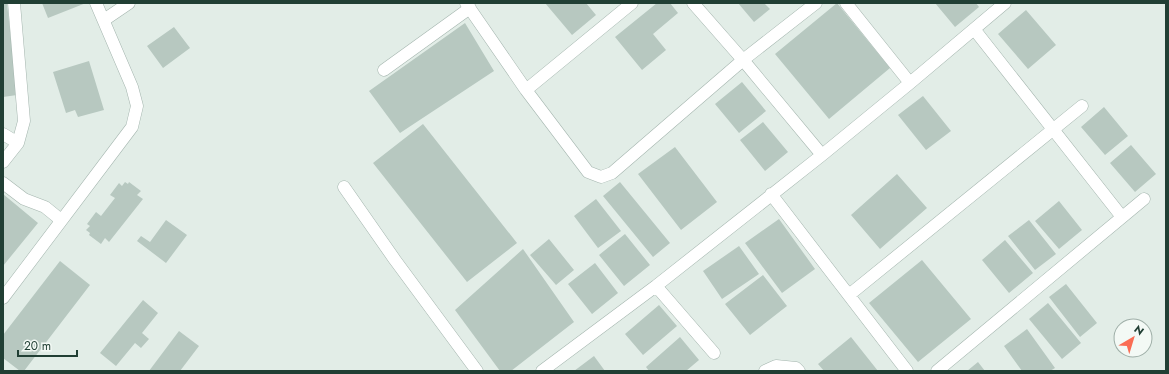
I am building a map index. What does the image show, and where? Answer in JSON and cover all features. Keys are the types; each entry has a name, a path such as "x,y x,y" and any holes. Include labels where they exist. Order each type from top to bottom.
{"street":[{"path":"3,162 18,143 24,121 14,3"},
{"path":"3,298 132,127 137,106 132,87 96,3"},
{"path":"104,20 129,3"},
{"path":"526,90 632,3"},
{"path":"693,3 743,60 822,155"},
{"path":"384,70 468,6 526,90 588,172 602,177 612,173 743,60 816,3"},
{"path":"846,3 910,83"},
{"path":"542,371 656,286 822,155 1005,3"},
{"path":"974,29 1054,128 1122,217"},
{"path":"849,295 1082,106"},
{"path":"3,134 18,143"},
{"path":"3,183 24,199 45,207 61,220"},
{"path":"344,187 395,260 477,371"},
{"path":"771,194 907,371"},
{"path":"936,371 1144,199"},
{"path":"656,286 714,353"},
{"path":"765,371 776,366 796,368 799,371"}],"building":[{"path":"3,3 7,3 17,95 3,97"},
{"path":"42,3 86,3 48,18"},
{"path":"545,3 586,3 596,15 572,35"},
{"path":"657,3 670,3 678,13 653,34 666,50 642,70 615,37"},
{"path":"738,3 764,3 770,9 754,22"},
{"path":"837,3 890,68 829,119 775,54"},
{"path":"935,3 976,3 979,7 955,27"},
{"path":"1026,10 1056,45 1028,69 998,34"},
{"path":"465,23 494,71 400,133 369,91"},
{"path":"174,27 190,48 163,68 147,46"},
{"path":"89,61 104,110 78,117 75,110 66,113 53,72"},
{"path":"742,82 766,111 739,133 715,104"},
{"path":"923,96 951,131 926,150 898,115"},
{"path":"1104,107 1128,136 1105,155 1081,127"},
{"path":"763,122 788,152 765,171 740,140"},
{"path":"423,124 517,243 467,282 373,163"},
{"path":"1131,145 1156,174 1135,192 1110,163"},
{"path":"675,147 717,202 681,230 638,174"},
{"path":"897,174 927,208 880,249 851,215"},
{"path":"125,182 128,184 129,182 141,191 137,195 143,199 109,242 105,238 101,244 89,235 90,233 86,230 90,226 87,224 96,212 101,216 115,198 110,195 119,183 122,186"},
{"path":"620,182 670,243 653,257 603,196"},
{"path":"3,194 38,223 3,266"},
{"path":"596,199 621,231 598,248 574,216"},
{"path":"1059,201 1082,230 1059,249 1035,221"},
{"path":"779,219 815,269 782,293 745,243"},
{"path":"166,220 187,235 166,263 137,241 141,236 150,242"},
{"path":"1029,220 1056,254 1035,270 1008,236"},
{"path":"625,234 650,265 624,286 599,255"},
{"path":"549,239 574,270 556,285 530,255"},
{"path":"1005,240 1033,273 1009,293 982,260"},
{"path":"739,246 759,274 722,299 703,271"},
{"path":"523,249 574,322 511,371 500,371 455,310"},
{"path":"922,260 971,319 918,362 869,303"},
{"path":"60,261 90,285 24,371 20,371 3,358 3,335"},
{"path":"595,263 618,293 592,314 568,284"},
{"path":"763,275 787,306 750,335 725,304"},
{"path":"1066,284 1097,323 1080,337 1049,297"},
{"path":"143,300 158,313 142,333 149,339 141,348 135,343 116,366 100,353"},
{"path":"1048,303 1081,343 1062,359 1029,319"},
{"path":"659,305 677,326 643,355 625,334"},
{"path":"1027,329 1055,368 1050,371 1022,371 1004,346"},
{"path":"179,331 199,346 180,371 149,371"},
{"path":"680,337 699,360 686,371 649,371 646,367"},
{"path":"851,337 878,371 824,371 818,364"},
{"path":"594,356 605,371 574,371"},
{"path":"978,362 985,371 967,371"}]}
